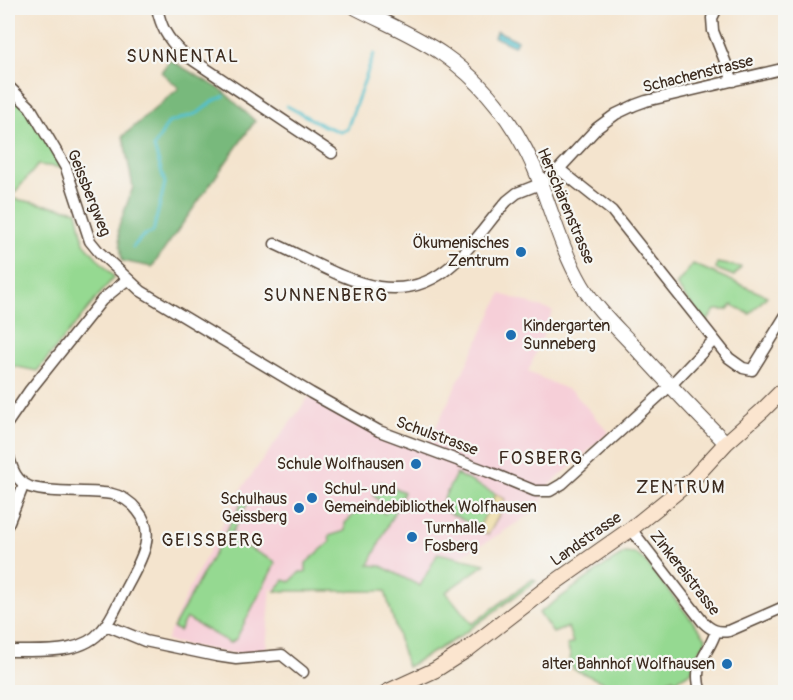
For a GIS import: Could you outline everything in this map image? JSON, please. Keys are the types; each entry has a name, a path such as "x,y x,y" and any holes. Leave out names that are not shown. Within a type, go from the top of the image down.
{"main road":[{"name":"Landstrasse","path":"394,691 435,670 468,649 547,588 631,529 693,479 726,443 784,390"}],"street":[{"path":"157,8 160,26 168,40 182,52 332,153"},
{"name":"Herschärenstrasse","path":"356,8 434,49 465,71 494,100 516,133 540,184 565,251 583,287 605,315 726,443"},
{"path":"717,8 712,18 713,31 733,81"},
{"name":"Schachenstrasse","path":"275,244 366,286 388,289 414,286 428,281 452,265 507,201 517,193 540,184 559,169 597,128 616,114 646,101 786,68"},
{"name":"Geissbergweg","path":"8,86 30,107 66,168 90,241 128,279"},
{"path":"559,169 612,211 714,340 729,358 742,368 752,370 786,315"},
{"path":"8,422 30,390 102,300 128,279"},
{"name":"Schulstrasse","path":"128,279 165,307 360,421 541,493 562,484 671,386 714,340"},
{"path":"8,454 14,472 24,484 40,489 112,494 127,500 143,517 147,532 146,546 106,625 96,637 79,646 8,651"},
{"path":"8,524 24,484"},
{"name":"Zinkereistrasse","path":"631,529 703,622 716,631 725,632 737,628 786,606"},
{"path":"106,625 137,639 216,656 236,658 282,655 303,672"},
{"path":"701,693 697,678 698,666 716,631"}],"shaded area":[{"name":"Schule Wolfhausen","path":"501,294 553,311 528,372 573,392 609,432 550,485 537,510 490,540 456,558 438,553 421,586 381,566 300,572 290,582 275,591 271,588 266,651 246,654 223,652 166,641 188,591 242,488 309,397 425,449"}],"green space":[{"path":"170,60 222,90 255,121 152,267 122,261 118,229 133,187 123,136 179,88 161,72"},
{"path":"8,86 15,92 66,168 38,165 10,198 77,211 84,243 114,277 37,371 8,365"},
{"path":"717,263 741,267 734,276 716,269"},
{"path":"693,264 767,296 750,314 732,305 727,310 715,310 706,323 676,285"},
{"path":"456,474 496,494 479,528 439,508"},
{"path":"380,482 404,492 369,565 381,566 420,586 438,553 485,564 446,592 472,624 533,579 536,581 459,637 407,667 385,591 275,591 284,580 290,582 300,572 306,572 306,563 330,542 329,536 345,531 345,523 361,508 377,508 385,514 388,509 373,495"},
{"path":"244,499 249,501 229,538 274,561 275,564 236,639 230,643 186,618 179,631 173,628"},
{"path":"625,553 636,554 645,561 706,638 691,672 675,681 673,678 656,686 656,689 646,692 634,683 618,689 573,669 567,645 573,643 568,627 553,633 539,613"}],"sand":[{"path":"496,494 505,499 501,507 503,508 488,535 478,530"}],"water":[{"path":"497,31 517,40 514,46 494,37"}],"waterway":[{"path":"287,106 322,125 341,132 347,129 374,54"},
{"path":"133,247 143,236 153,232 165,183 154,147 168,123 198,113 224,96"}],"place":[{"name":"Ökumenisches Zentrum","path":"521,252"},
{"name":"Kindergarten Sunneberg","path":"511,335"},
{"name":"Schule Wolfhausen","path":"416,464"},
{"name":"Schul- und Gemeindebibliothek Wolfhausen","path":"312,498"},
{"name":"Schulhaus Geissberg","path":"299,508"},
{"name":"Turnhalle Fosberg","path":"412,537"},
{"name":"alter Bahnhof Wolfhausen","path":"727,664"}],"district":[{"name":"SUNNENTAL","path":"183,56"},
{"name":"SUNNENBERG","path":"326,295"},
{"name":"FOSBERG","path":"541,458"},
{"name":"ZENTRUM","path":"681,487"},
{"name":"GEISSBERG","path":"213,540"}]}
